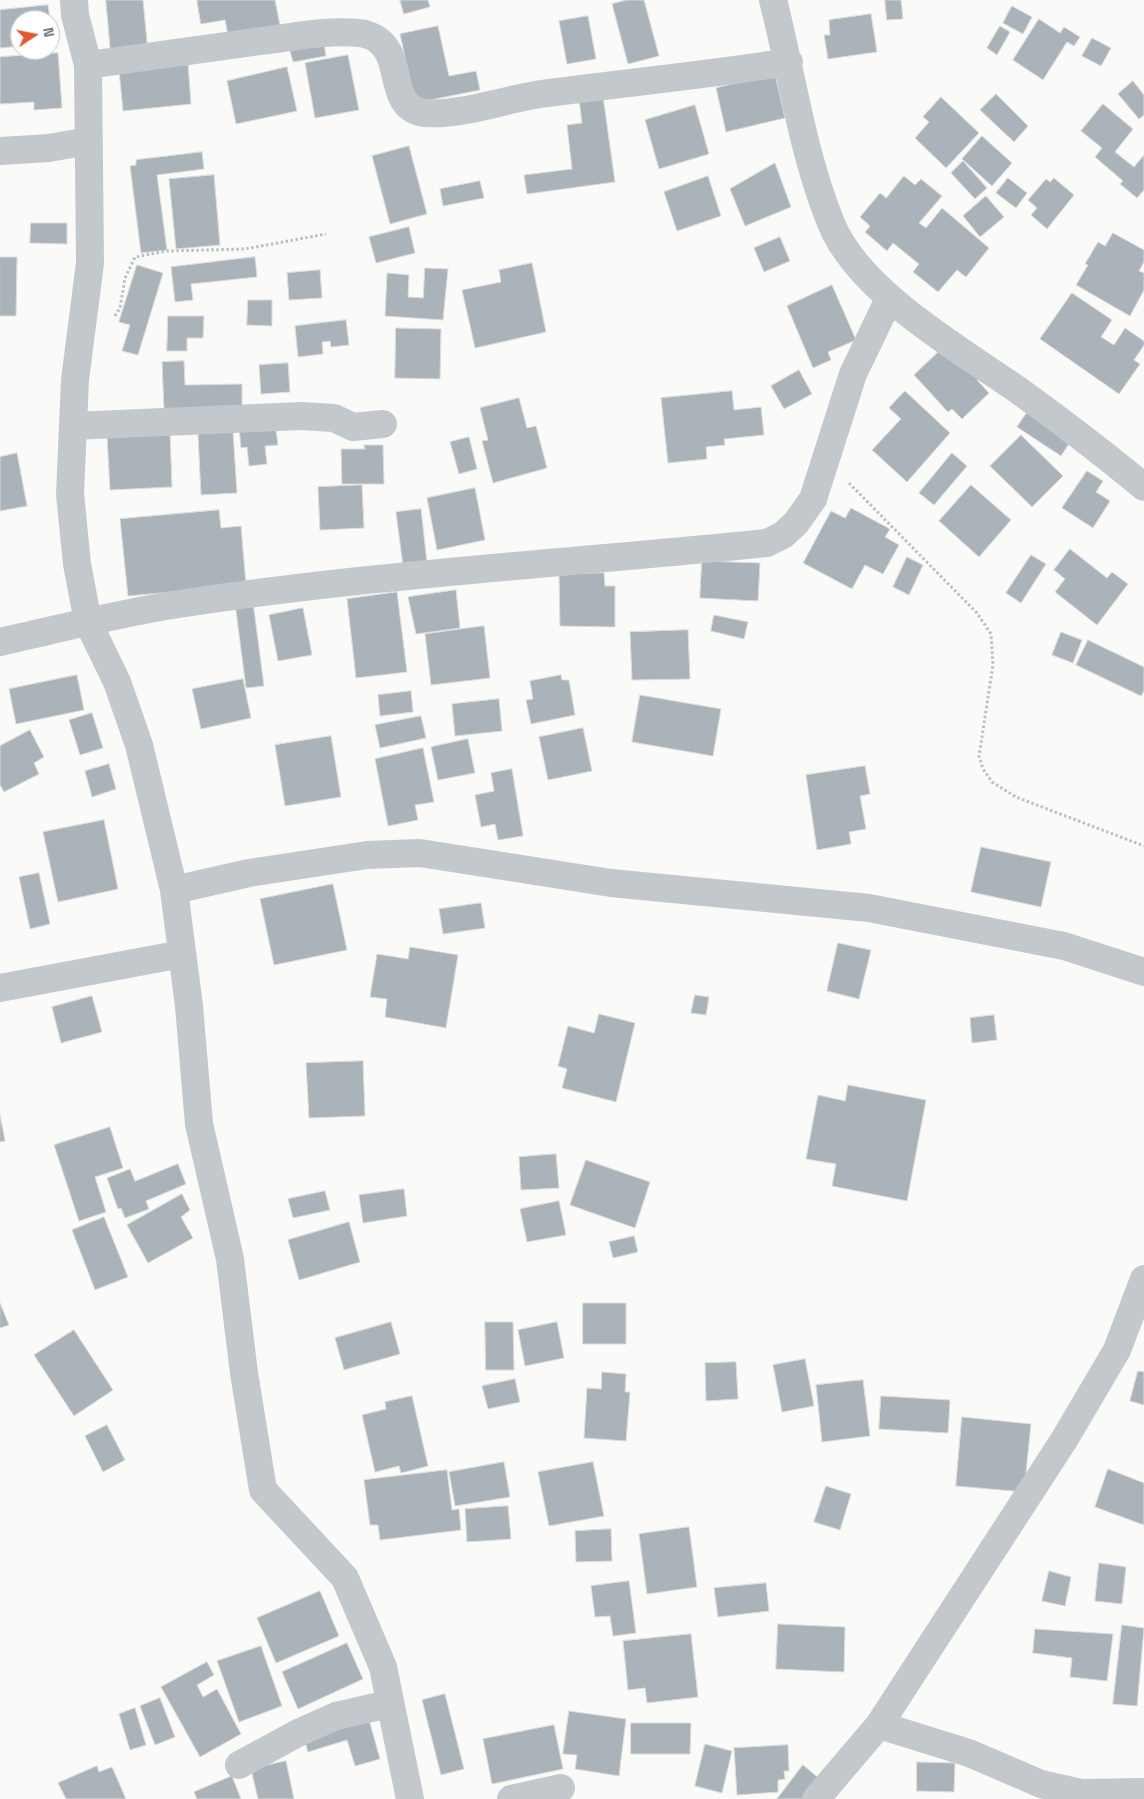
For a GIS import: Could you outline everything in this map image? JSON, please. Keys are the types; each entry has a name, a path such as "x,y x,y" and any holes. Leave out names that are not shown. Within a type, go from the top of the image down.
{"street":[{"path":"74,0 88,65 90,263 75,380 72,426 70,494 77,564 88,622 116,682 139,745 174,890 199,1124 230,1259 244,1374 263,1490 345,1578 383,1667 389,1704 410,1799"},
{"path":"773,0 789,62 801,130 831,225 860,268 889,299 1037,404 1144,488"},
{"path":"88,65 316,34 361,33 380,41 390,56 400,95 410,108 424,113 445,112 539,94 789,62"},
{"path":"0,151 49,148 88,141"},
{"path":"0,642 177,604 364,580 767,543 783,535 796,523 813,499 853,374 889,299"},
{"path":"72,426 301,416 334,418 353,427 384,424"},
{"path":"174,890 249,873 366,854 420,853 611,884 869,908 1064,946 1144,972"},
{"path":"0,988 182,954"},
{"path":"816,1799 879,1725 1064,1440 1117,1350 1137,1310 1144,1279"},
{"path":"239,1764 298,1733 336,1716 389,1704"},
{"path":"879,1725 969,1752 1042,1784 1080,1793 1144,1792"},
{"path":"511,1799 561,1788"}],"path":[{"path":"81,334 109,326 120,308 125,278 135,257 167,251 245,249 326,234"},
{"path":"825,461 977,613 990,634 993,665 979,756 983,769 992,782 1016,798 1144,846"}],"building":[{"path":"106,0 143,0 148,52 111,55"},
{"path":"197,0 275,0 280,25 228,35 225,20 201,24"},
{"path":"400,0 428,0 430,7 404,14"},
{"path":"627,0 644,0 659,56 628,64 612,4"},
{"path":"885,0 901,0 903,19 887,20"},
{"path":"48,5 49,10 10,10 10,47 0,48 0,10"},
{"path":"1012,6 1032,17 1023,34 1003,23"},
{"path":"871,14 877,52 828,59 824,35 830,35 829,20"},
{"path":"588,16 596,59 567,64 559,21"},
{"path":"1039,19 1060,33 1064,27 1080,37 1074,46 1067,42 1043,80 1013,60"},
{"path":"438,26 449,76 476,71 480,90 415,103 400,34"},
{"path":"1000,26 1010,32 997,55 987,48"},
{"path":"1092,38 1111,48 1101,66 1082,56"},
{"path":"324,44 326,56 293,62 290,51"},
{"path":"348,55 359,110 315,118 305,63"},
{"path":"10,56 10,60 59,60 62,108 34,110 34,102 0,104 0,57"},
{"path":"188,63 191,104 123,111 119,70"},
{"path":"287,67 297,111 236,124 227,81"},
{"path":"775,74 785,118 726,132 716,88"},
{"path":"1133,81 1144,95 1144,115 1139,119 1118,94"},
{"path":"996,94 1028,126 1014,142 980,110"},
{"path":"603,96 615,182 527,194 524,175 572,169 567,125 582,123 579,99"},
{"path":"941,97 979,133 946,168 915,138 929,122 923,117"},
{"path":"1103,104 1133,129 1115,152 1134,167 1144,155 1144,190 1137,198 1120,184 1123,181 1095,157 1102,148 1081,131"},
{"path":"695,105 709,154 659,169 645,120"},
{"path":"982,136 1012,163 992,186 962,159"},
{"path":"409,146 427,214 390,224 372,156"},
{"path":"202,152 204,169 157,175 167,250 141,253 130,166 136,165 136,160"},
{"path":"963,161 987,188 975,199 951,173"},
{"path":"775,163 791,207 745,226 730,189"},
{"path":"214,175 220,245 176,249 169,179"},
{"path":"708,176 721,216 677,231 664,192"},
{"path":"904,176 915,185 921,179 942,196 919,223 926,228 942,208 989,248 966,277 957,270 938,292 913,272 919,264 893,243 887,251 865,232 870,226 860,217 880,193 886,198"},
{"path":"1008,178 1027,193 1016,208 996,193"},
{"path":"1054,178 1074,195 1047,229 1031,215 1037,208 1028,200 1046,179 1050,182"},
{"path":"480,181 484,198 443,206 440,189"},
{"path":"986,196 1004,217 980,237 963,216"},
{"path":"31,223 67,223 67,244 30,243"},
{"path":"409,227 415,253 376,263 369,237"},
{"path":"1113,233 1144,250 1144,262 1139,271 1144,273 1144,290 1130,316 1076,285 1088,265 1085,264 1098,242 1105,246"},
{"path":"780,237 790,261 764,272 754,248"},
{"path":"0,257 17,257 16,316 0,316"},
{"path":"255,257 257,277 191,284 193,300 175,302 171,267"},
{"path":"532,263 546,332 475,348 462,290 501,282 499,270"},
{"path":"137,265 163,273 138,355 122,351 130,325 119,322"},
{"path":"425,268 448,269 443,320 385,316 387,273 409,275 408,297 423,298"},
{"path":"320,270 322,298 289,300 287,273"},
{"path":"832,285 856,340 828,352 831,360 813,368 787,306"},
{"path":"1072,293 1112,320 1101,337 1114,345 1125,328 1144,341 1144,345 1134,360 1140,364 1119,394 1040,339"},
{"path":"248,300 272,300 272,326 247,325"},
{"path":"168,316 204,316 203,338 187,338 187,351 167,351"},
{"path":"346,320 349,345 331,347 330,341 322,342 323,354 298,357 295,326"},
{"path":"396,328 441,329 440,379 395,378"},
{"path":"948,343 980,377 977,380 989,393 962,419 952,409 948,412 914,375"},
{"path":"184,361 185,385 242,384 242,407 164,409 162,362"},
{"path":"288,363 290,392 261,394 259,365"},
{"path":"799,370 812,394 784,409 771,386"},
{"path":"732,391 734,410 761,407 764,435 724,439 725,445 706,447 707,459 668,463 661,398"},
{"path":"905,391 950,433 907,482 872,450 901,419 889,408"},
{"path":"519,398 527,428 536,426 547,468 493,483 482,441 488,440 480,408"},
{"path":"1030,408 1074,436 1061,456 1017,427"},
{"path":"275,423 278,445 265,446 267,464 249,466 247,447 241,448 239,427"},
{"path":"233,432 237,493 201,495 198,434"},
{"path":"170,433 172,487 110,490 107,435"},
{"path":"1021,435 1063,476 1032,507 990,466"},
{"path":"469,437 477,469 459,474 450,442"},
{"path":"364,445 383,445 384,484 342,484 341,449 365,449"},
{"path":"17,453 27,506 0,511 0,457"},
{"path":"952,453 967,466 934,505 919,493"},
{"path":"1087,471 1103,481 1096,492 1110,501 1093,528 1062,508"},
{"path":"362,485 364,528 320,530 318,487"},
{"path":"971,485 1011,520 979,557 939,521"},
{"path":"475,488 485,540 437,550 427,498"},
{"path":"851,508 890,529 885,537 899,545 883,574 865,565 852,589 803,563 831,511 845,518"},
{"path":"421,509 427,563 403,566 396,512"},
{"path":"219,510 221,528 241,526 246,585 128,596 120,519"},
{"path":"1070,549 1107,578 1112,572 1128,584 1097,625 1055,592 1065,579 1054,570"},
{"path":"1031,555 1046,564 1021,603 1006,593"},
{"path":"907,557 923,565 909,595 893,587"},
{"path":"702,561 760,563 758,601 700,598"},
{"path":"604,573 605,586 615,586 615,627 560,626 559,574"},
{"path":"456,590 460,628 416,634 408,597"},
{"path":"397,592 407,672 356,678 347,599"},
{"path":"253,602 264,686 246,688 235,603"},
{"path":"303,608 312,655 278,661 269,615"},
{"path":"714,615 748,622 744,639 711,631"},
{"path":"484,626 490,678 431,685 425,634"},
{"path":"688,630 690,679 632,680 630,632"},
{"path":"1061,632 1082,640 1073,663 1052,655"},
{"path":"1088,640 1144,667 1144,691 1141,696 1076,665"},
{"path":"77,675 84,710 16,724 9,689"},
{"path":"561,675 562,680 569,680 575,715 531,724 526,700 533,699 530,681"},
{"path":"243,679 251,718 201,729 192,689"},
{"path":"411,691 413,712 380,716 378,695"},
{"path":"640,695 721,709 713,756 632,742"},
{"path":"499,699 502,731 455,736 452,704"},
{"path":"92,713 103,748 80,755 69,720"},
{"path":"421,716 426,738 380,748 375,725"},
{"path":"583,728 592,771 548,780 539,737"},
{"path":"30,730 44,757 34,763 39,774 4,792 0,785 0,746"},
{"path":"331,736 341,797 285,806 275,745"},
{"path":"468,739 475,773 438,780 431,747"},
{"path":"423,748 434,802 415,805 418,820 388,826 375,759"},
{"path":"109,764 116,789 92,797 85,771"},
{"path":"865,766 870,794 860,796 866,829 849,832 851,844 817,850 806,775"},
{"path":"512,769 523,836 498,840 495,824 481,827 475,795 494,791 491,773"},
{"path":"104,820 118,889 58,902 43,832"},
{"path":"981,847 1051,862 1041,907 971,892"},
{"path":"39,873 50,924 30,929 19,877"},
{"path":"333,884 347,950 274,965 260,899"},
{"path":"481,903 485,928 443,934 439,909"},
{"path":"838,943 871,950 859,999 827,991"},
{"path":"410,947 458,955 446,1028 385,1017 387,999 370,997 377,954 408,959"},
{"path":"695,995 709,997 706,1015 691,1013"},
{"path":"92,996 102,1032 61,1043 52,1007"},
{"path":"599,1014 635,1023 616,1102 562,1088 567,1069 558,1066 568,1026 594,1033"},
{"path":"994,1015 997,1040 972,1043 970,1018"},
{"path":"363,1061 365,1116 309,1118 306,1063"},
{"path":"848,1085 926,1100 907,1201 832,1186 836,1164 806,1159 818,1095 845,1101"},
{"path":"0,1115 5,1141 0,1142"},
{"path":"110,1127 123,1168 95,1177 106,1212 79,1221 54,1145"},
{"path":"556,1154 559,1188 521,1190 519,1157"},
{"path":"586,1160 650,1182 635,1228 570,1205"},
{"path":"178,1164 186,1184 146,1201 149,1209 125,1218 121,1208 118,1209 107,1178 130,1169 135,1181"},
{"path":"404,1189 407,1216 363,1223 359,1195"},
{"path":"325,1191 330,1210 293,1218 288,1199"},
{"path":"182,1194 190,1210 181,1217 193,1238 148,1263 127,1225"},
{"path":"559,1201 566,1235 527,1242 520,1209"},
{"path":"104,1217 128,1277 95,1290 72,1230"},
{"path":"349,1222 360,1262 299,1280 288,1240"},
{"path":"634,1236 638,1252 613,1258 609,1242"},
{"path":"0,1303 9,1325 0,1328"},
{"path":"583,1303 626,1303 626,1344 583,1344"},
{"path":"391,1322 400,1354 344,1370 335,1338"},
{"path":"485,1322 513,1322 514,1370 486,1370"},
{"path":"557,1322 564,1358 525,1366 518,1330"},
{"path":"74,1330 113,1390 74,1416 34,1355"},
{"path":"805,1359 814,1406 782,1412 773,1365"},
{"path":"736,1362 738,1399 706,1401 705,1363"},
{"path":"1138,1371 1144,1372 1144,1405 1130,1401"},
{"path":"602,1372 626,1374 625,1392 630,1392 626,1441 584,1438 587,1388 601,1389"},
{"path":"515,1379 520,1402 488,1409 482,1386"},
{"path":"863,1380 870,1436 822,1442 816,1385"},
{"path":"412,1396 428,1466 401,1473 399,1466 375,1472 362,1415 386,1409 385,1402"},
{"path":"881,1396 950,1400 948,1433 879,1429"},
{"path":"962,1417 1031,1424 1024,1492 956,1486"},
{"path":"107,1425 125,1460 103,1472 85,1436"},
{"path":"504,1462 510,1497 455,1506 449,1472"},
{"path":"593,1462 604,1516 549,1526 538,1472"},
{"path":"1108,1469 1144,1483 1144,1525 1095,1507"},
{"path":"447,1470 452,1510 459,1509 461,1530 380,1540 378,1525 370,1525 364,1480"},
{"path":"826,1486 851,1494 840,1530 814,1522"},
{"path":"508,1506 511,1539 467,1542 465,1509"},
{"path":"689,1527 697,1587 647,1594 639,1534"},
{"path":"611,1529 612,1561 576,1562 575,1531"},
{"path":"1099,1563 1126,1567 1122,1604 1095,1601"},
{"path":"1049,1571 1071,1577 1065,1606 1042,1601"},
{"path":"629,1581 636,1633 613,1636 610,1616 595,1617 591,1586"},
{"path":"766,1583 769,1611 718,1617 714,1588"},
{"path":"320,1591 339,1636 276,1663 257,1618"},
{"path":"778,1624 845,1627 844,1672 776,1669"},
{"path":"1122,1625 1144,1628 1137,1706 1113,1704"},
{"path":"1035,1629 1113,1634 1107,1681 1070,1677 1072,1658 1033,1653"},
{"path":"691,1634 698,1697 647,1703 645,1688 628,1690 623,1641"},
{"path":"347,1643 363,1679 298,1709 282,1672"},
{"path":"261,1646 282,1706 239,1722 217,1661"},
{"path":"207,1662 214,1675 197,1685 203,1697 217,1689 241,1734 200,1757 161,1687"},
{"path":"445,1694 464,1769 441,1775 422,1700"},
{"path":"160,1698 175,1737 155,1745 140,1706"},
{"path":"135,1708 146,1745 130,1750 119,1714"},
{"path":"569,1711 626,1719 619,1776 575,1769 577,1755 563,1754"},
{"path":"368,1716 380,1759 355,1766 347,1740 308,1752 303,1735"},
{"path":"631,1723 691,1723 690,1754 631,1754"},
{"path":"554,1725 563,1769 492,1784 483,1739"},
{"path":"705,1744 732,1751 722,1793 695,1786"},
{"path":"788,1745 789,1771 784,1771 785,1779 778,1780 778,1792 737,1795 734,1748"},
{"path":"286,1761 294,1799 258,1799 251,1769"},
{"path":"917,1762 955,1763 954,1792 917,1791"},
{"path":"803,1765 821,1780 806,1799 777,1799"},
{"path":"97,1766 99,1772 112,1767 126,1799 66,1799 58,1783"},
{"path":"232,1776 241,1799 197,1799 194,1792"}]}
